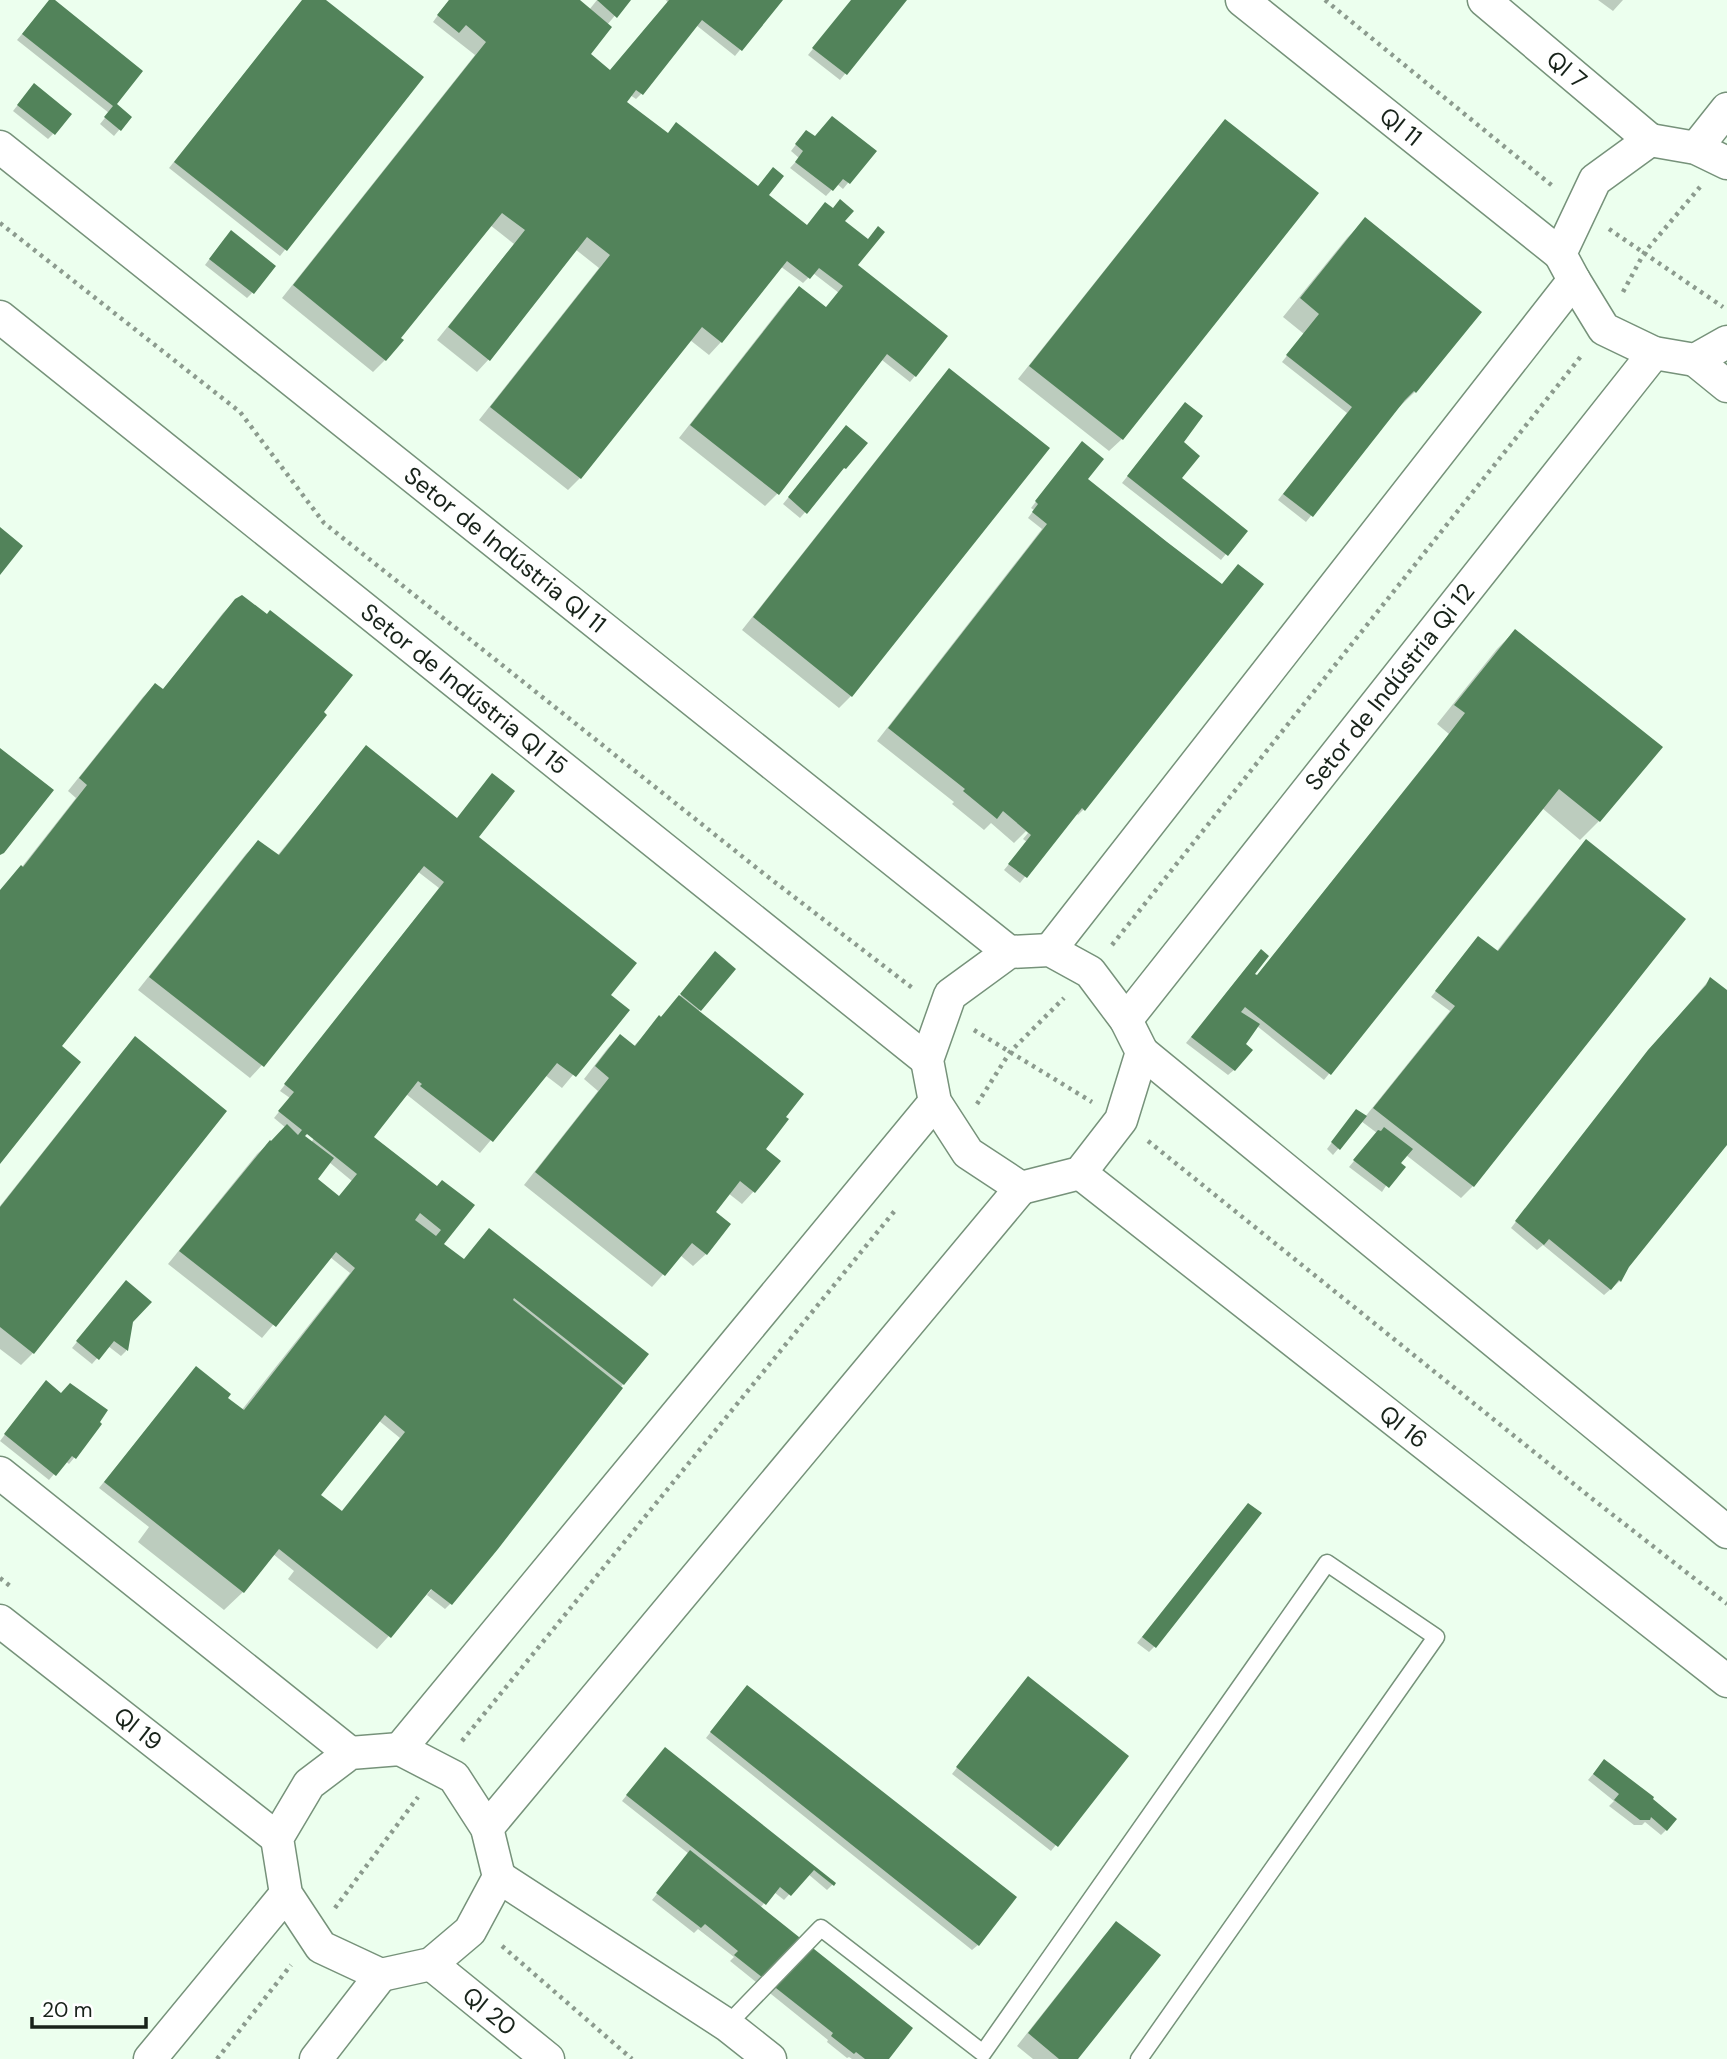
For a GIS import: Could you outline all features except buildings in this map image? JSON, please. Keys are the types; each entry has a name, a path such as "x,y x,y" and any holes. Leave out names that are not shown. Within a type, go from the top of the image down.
{"street":[{"name":"QI 11","path":"1242,0 1567,267 1604,328 1654,354 1695,360"},
{"name":"QI 7","path":"1484,0 1650,140"},
{"path":"1696,148 1727,108"},
{"path":"1050,950 1567,267 1581,210 1595,180 1650,140 1696,148 1727,163"},
{"name":"Setor de Indústria QI 11","path":"0,147 1009,952"},
{"name":"Setor de Indústria QI 15","path":"0,317 927,1060"},
{"path":"1727,342 1695,360 1727,386"},
{"name":"Setor de Indústria Qi 12","path":"1126,1020 1654,354"},
{"path":"1021,1188 968,1153 935,1102 927,1060 950,995 1009,952 1050,950 1090,972 1126,1020 1142,1052 1727,1532"},
{"path":"487,1828 1021,1188 1080,1172 1121,1120 1142,1052"},
{"path":"400,1749 935,1102"},
{"name":"QI 16","path":"1080,1172 1727,1681"},
{"path":"0,1473 350,1753"},
{"name":"QI 19","path":"0,1621 276,1838"},
{"path":"400,1749 454,1777 487,1828 499,1877 470,1931 431,1964 381,1975 321,1947 286,1894 276,1838 309,1784 350,1753 400,1749"},
{"path":"499,1877 727,2025 770,2059"},
{"path":"150,2059 286,1894"},
{"name":"QI 20","path":"431,1964 548,2059"},
{"path":"316,2059 381,1975"}],"lane":[{"path":"727,2025 821,1928 981,2056 1327,1563 1436,1637 1139,2059"}],"path":[{"path":"1325,0 1581,210 1727,310"},
{"path":"0,223 240,412 324,523 763,873 944,1012 1121,1120 1727,1604"},
{"path":"475,1922 632,2059"}]}
